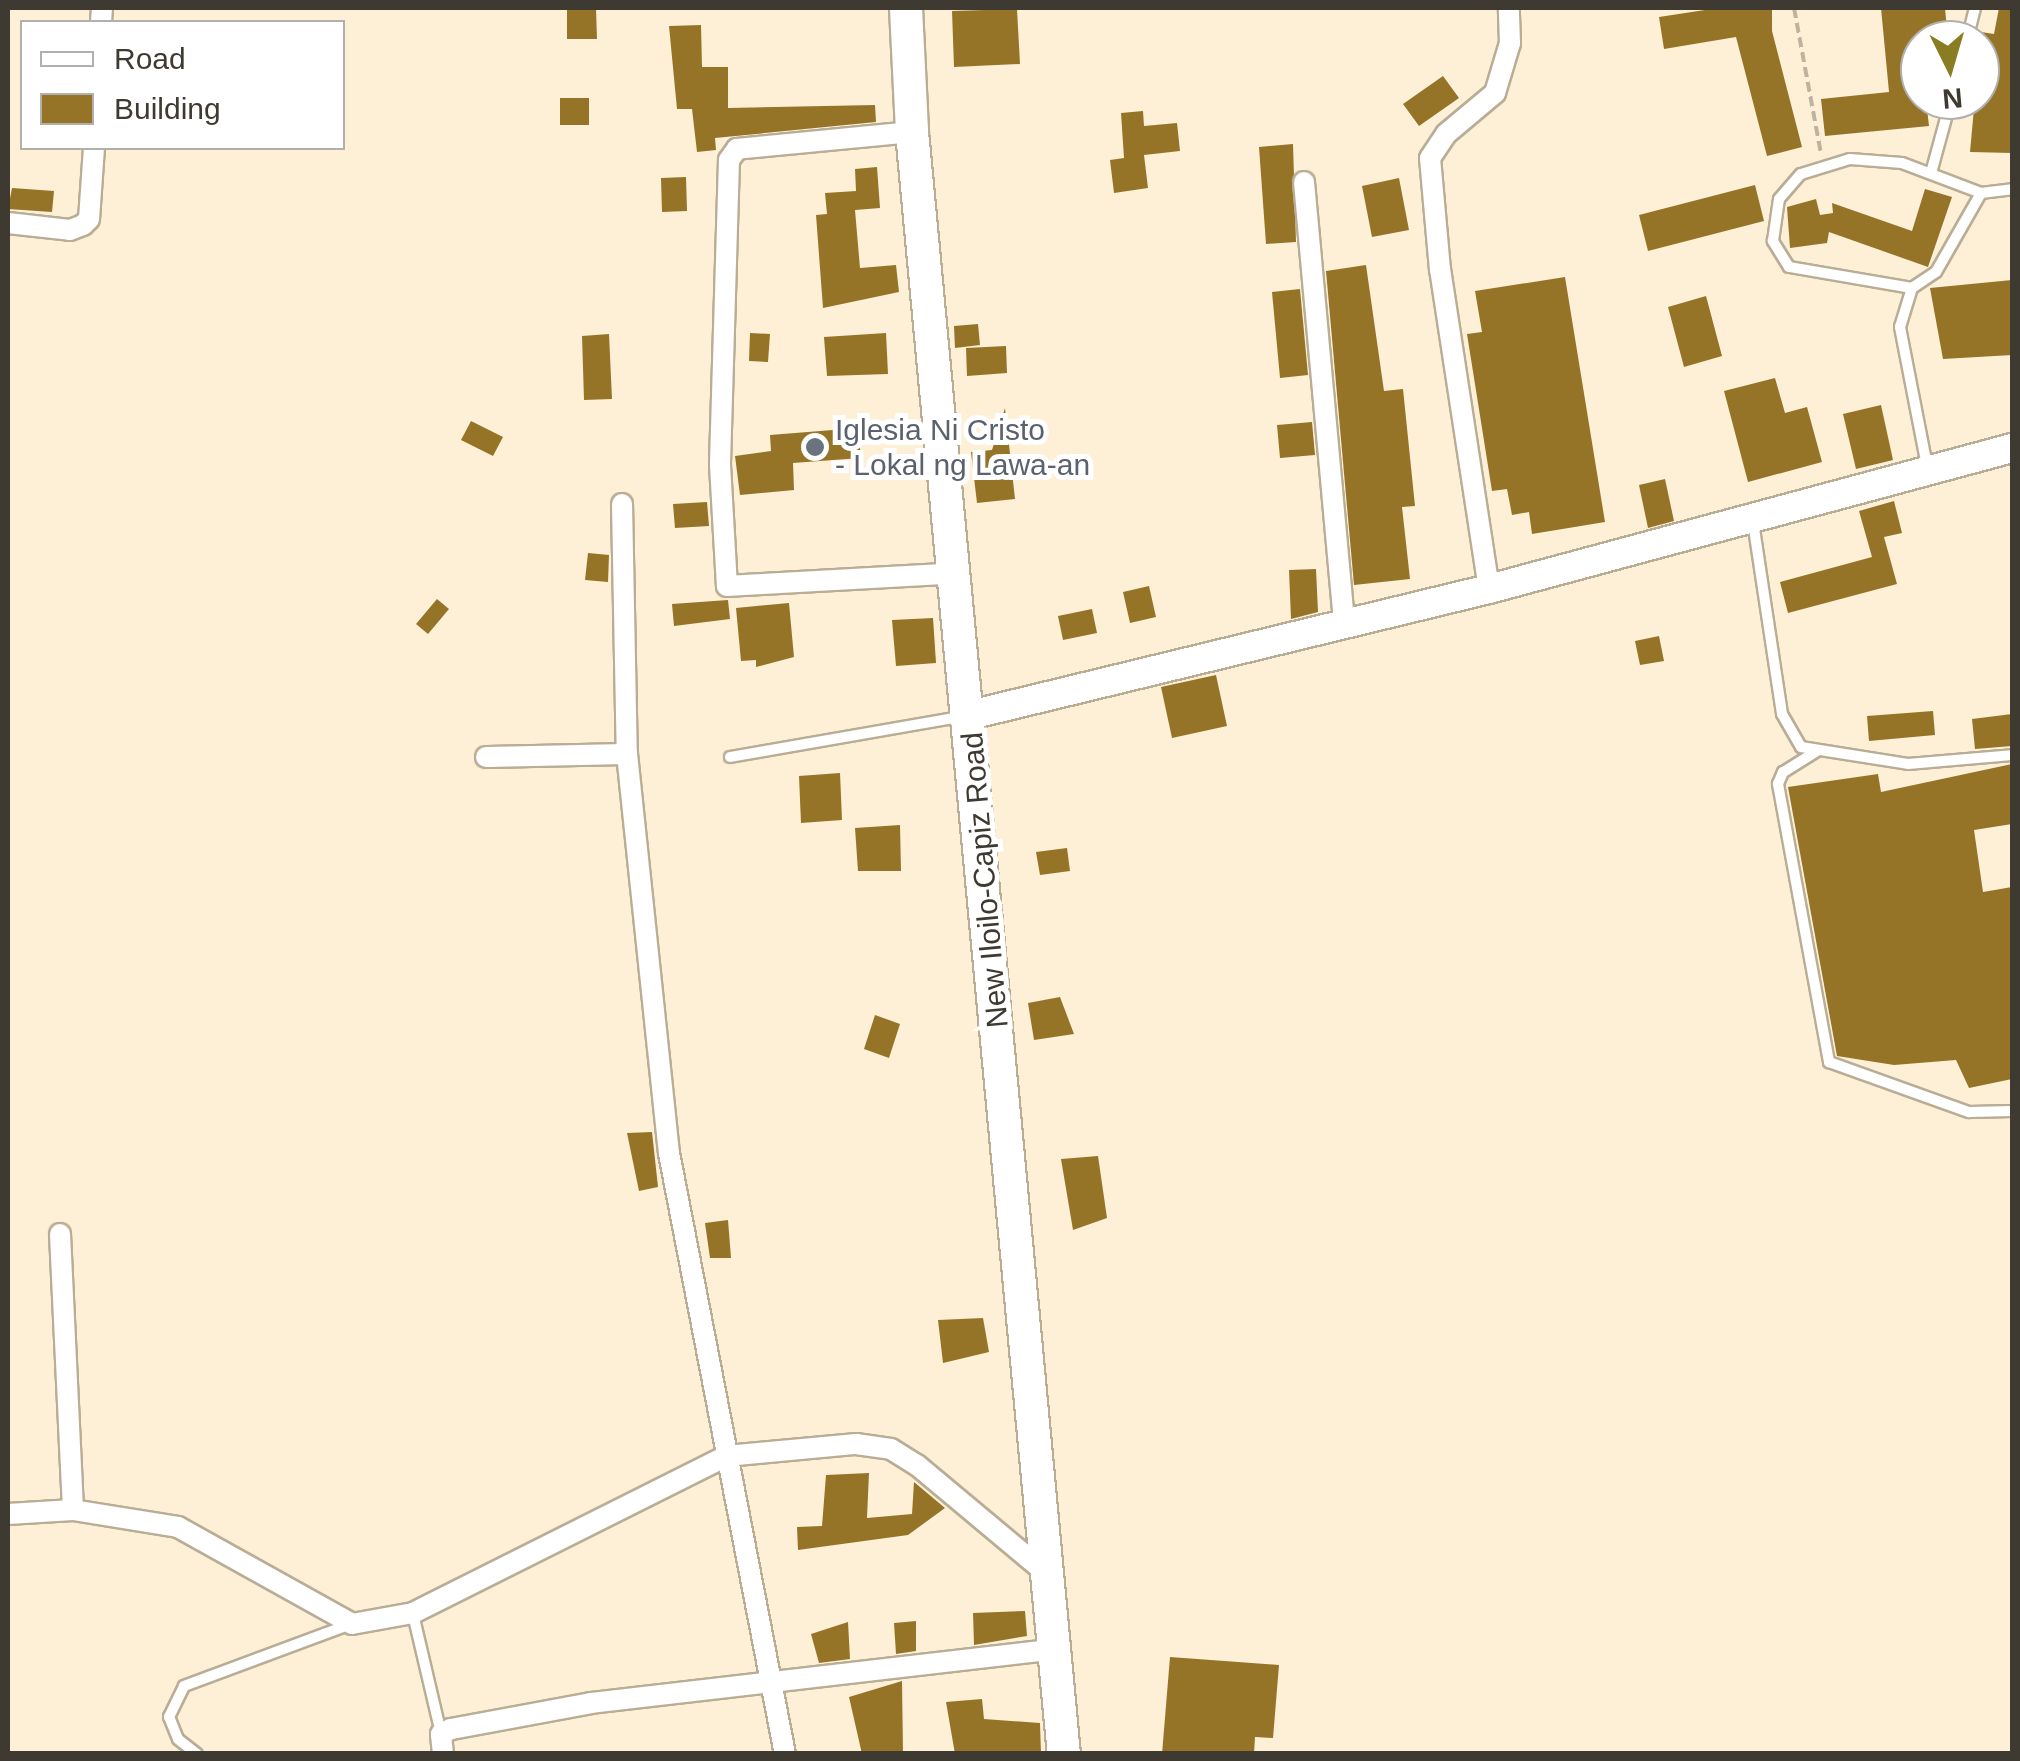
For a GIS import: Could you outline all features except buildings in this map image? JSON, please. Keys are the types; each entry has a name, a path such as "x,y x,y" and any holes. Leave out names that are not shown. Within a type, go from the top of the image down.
{"highway":[{"name":"New Iloilo-Capiz Road","path":"906,8 912,132 970,716 1064,1754"}],"main road":[{"path":"970,716 1488,589 2012,448"}],"street":[{"path":"1488,589 1440,270 1430,158 1446,134 1495,93 1510,43 1509,8"},
{"path":"912,132 737,149 729,160 720,465 727,586 956,573"},
{"path":"8,223 70,230 84,225 90,219 94,150"},
{"path":"1304,182 1344,624"},
{"path":"622,504 627,754 669,1153 785,1754"},
{"path":"486,758 627,754"},
{"path":"60,1234 73,1510"},
{"path":"8,1514 73,1510 178,1527 352,1624 412,1613 726,1456 856,1444 891,1450 986,1516 1046,1572"},
{"path":"442,1744 591,1702 773,1686 1055,1649"}],"lane":[{"path":"1931,173 1946,120"},
{"path":"1912,288 1789,267 1773,240 1779,199 1801,174 1850,159 1931,173 1981,194 2012,189"},
{"path":"1928,470 1900,327 1912,288 1936,272 1981,194"},
{"path":"1752,516 1782,714 1802,746 1908,764 2012,756"},
{"path":"730,757 970,716"},
{"path":"1817,751 1783,772 1778,784 1830,1062 1968,1112 2012,1110"},
{"path":"412,1613 442,1744"},
{"path":"197,1754 178,1739 169,1717 184,1686 352,1624"}],"path":[{"path":"1794,8 1824,167"}],"place":[{"name":"Iglesia Ni Cristo - Lokal ng Lawa-an","path":"815,447"}]}
